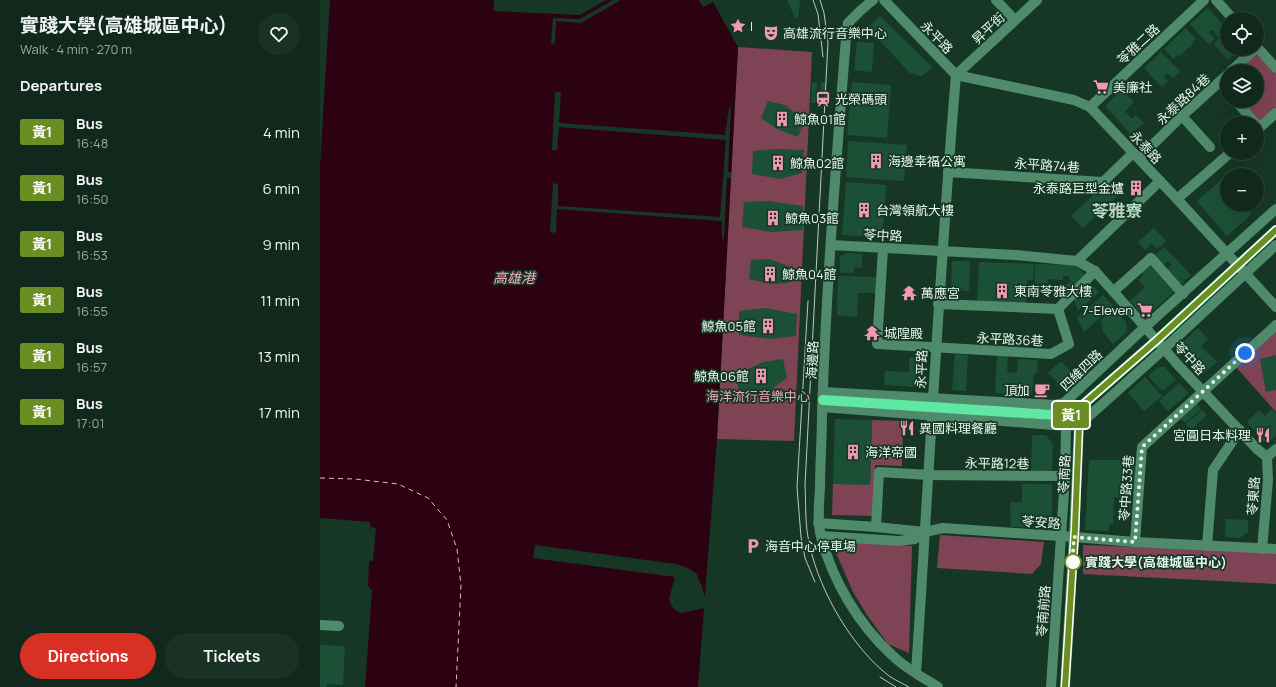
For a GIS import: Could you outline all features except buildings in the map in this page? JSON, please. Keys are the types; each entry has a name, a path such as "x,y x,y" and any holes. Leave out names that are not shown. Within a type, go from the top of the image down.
{"main road":[{"name":"四維四路","path":"823,400 1070,416 1157,340 1276,230"}],"street":[{"name":"海邊路","path":"873,0 848,23 847,31 831,245 818,523 833,570 858,617 892,656 938,687"},
{"name":"永平路","path":"884,0 956,75 935,348 929,475 916,673"},
{"path":"996,0 1015,20"},
{"name":"昇平街","path":"956,75 1037,0"},
{"name":"苓雅二路","path":"1090,107 1204,0"},
{"path":"1216,0 1227,12"},
{"path":"1264,55 1276,68"},
{"path":"1240,64 1248,56"},
{"name":"永泰路","path":"956,75 1074,100 1090,107 1276,307"},
{"name":"永泰路84巷","path":"1136,156 1219,82"},
{"path":"1242,108 1249,116"},
{"path":"1264,121 1276,113"},
{"path":"1182,116 1210,147"},
{"name":"永平路74巷","path":"948,172 1103,182 1136,156"},
{"path":"1177,199 1222,160"},
{"path":"1077,261 1160,181"},
{"name":"四維四路","path":"932,407 1055,405 1064,403 1145,326 1183,294 1276,209"},
{"name":"苓中路","path":"831,245 1015,255 1077,261 1095,271 1256,449 1267,457"},
{"path":"1064,403 1070,416 1079,426 1276,245"},
{"path":"883,249 877,344 935,348"},
{"path":"1114,291 1150,258 1183,294"},
{"path":"938,304 1058,309 1095,271"},
{"name":"永平路36巷","path":"935,348 1051,354 1068,344 1058,309"},
{"name":"苓中路33巷","path":"1135,542 1142,447 1276,325"},
{"name":"四維四路","path":"932,407 1066,426 1079,426"},
{"name":"苓南路","path":"1061,536 1066,426 1070,416"},
{"name":"苓南路","path":"1074,537 1079,426"},
{"path":"1207,546 1213,470 1240,430"},
{"path":"1267,457 1276,449"},
{"name":"苓東路","path":"1262,549 1268,480 1267,457"},
{"name":"永平路12巷","path":"876,527 879,472 929,475 1064,476"},
{"name":"苓安路","path":"818,523 925,532 943,528 1135,542 1276,549"},
{"name":"苓安路","path":"821,536 899,541 915,539 925,532"},
{"name":"苓南前路","path":"1051,687 1061,536"},
{"name":"苓南前路","path":"1065,687 1074,537"},
{"path":"320,625 339,626"}],"green space":[{"name":"海洋流行音樂中心","path":"738,47 812,52 794,441 717,439"},
{"path":"1253,56 1261,56 1276,73 1276,109 1264,120 1264,116 1253,116 1246,108 1264,108 1264,64 1244,64"},
{"path":"1276,331 1276,412 1236,367"},
{"path":"872,420 903,421 902,466 875,465 874,516 832,515 833,484 870,484"},
{"path":"940,535 1044,542 1041,564 1032,574 937,568"},
{"path":"831,541 912,546 909,653 888,644 867,615 853,592"},
{"path":"1083,545 1276,552 1276,584 1083,574"}],"water":[{"name":"高雄港","path":"330,0 494,0 494,11 580,15 606,0 699,0 703,7 713,2 738,47 717,439 698,687 365,687 372,591 368,586 369,561 373,561 376,528 370,527 370,522 320,518 320,165"}],"pier":[{"path":"613,0 621,0 581,23 556,21 555,44 551,43 553,18 580,19"},
{"path":"555,92 561,92 559,123 725,135 729,108 731,108 728,171 731,173 731,178 727,178 724,239 722,239 722,221 557,209 556,233 550,232 553,183 558,184 558,206 720,217 726,140 559,127 557,150 552,150"},
{"path":"535,545 676,564 686,567 696,573 705,597 705,608 681,613 676,611 671,605 669,599 675,577 533,558"}],"ferry route":[{"path":"320,478 355,479 398,484 428,498 447,520 457,549 461,585 456,687"}],"tram line":[{"path":"813,0 818,14 823,57"},
{"path":"820,0 824,13 828,42 805,485 807,531 812,555 826,592 835,610 857,644 883,671 892,678 909,687"},
{"path":"808,301 797,487 801,537 805,558 815,582"},
{"path":"880,677 896,687"}],"bus line":[{"name":"黃1","path":"1065,687 1075,528 1079,426 1070,416 1176,323 1276,230"}],"place":[{"name":"I","path":"738,26"},
{"name":"高雄流行音樂中心","path":"771,33"},
{"name":"美廉社","path":"1101,87"},
{"name":"光榮碼頭","path":"823,99"},
{"name":"鯨魚01館","path":"782,119"},
{"name":"海邊幸福公寓","path":"876,161"},
{"name":"鯨魚02館","path":"778,163"},
{"name":"永泰路巨型金爐","path":"1136,188"},
{"name":"台灣領航大樓","path":"864,210"},
{"name":"鯨魚03館","path":"773,218"},
{"name":"鯨魚04館","path":"770,274"},
{"name":"東南苓雅大樓","path":"1002,291"},
{"name":"萬應宮","path":"909,293"},
{"name":"7-Eleven","path":"1145,310"},
{"name":"鯨魚05館","path":"768,326"},
{"name":"城隍殿","path":"872,333"},
{"name":"鯨魚06館","path":"761,376"},
{"name":"頂加","path":"1042,390"},
{"name":"異國料理餐廳","path":"907,428"},
{"name":"宮圓日本料理","path":"1263,435"},
{"name":"海洋帝國","path":"853,452"},
{"name":"海音中心停車場","path":"753,546"},
{"name":"實踐大學(高雄城區中心)","path":"1073,562"}],"district":[{"name":"苓雅寮","path":"1117,211"}],"route":[{"path":"1073,562 1072,567 1074,537 1135,542 1142,447 1245,353"}]}
